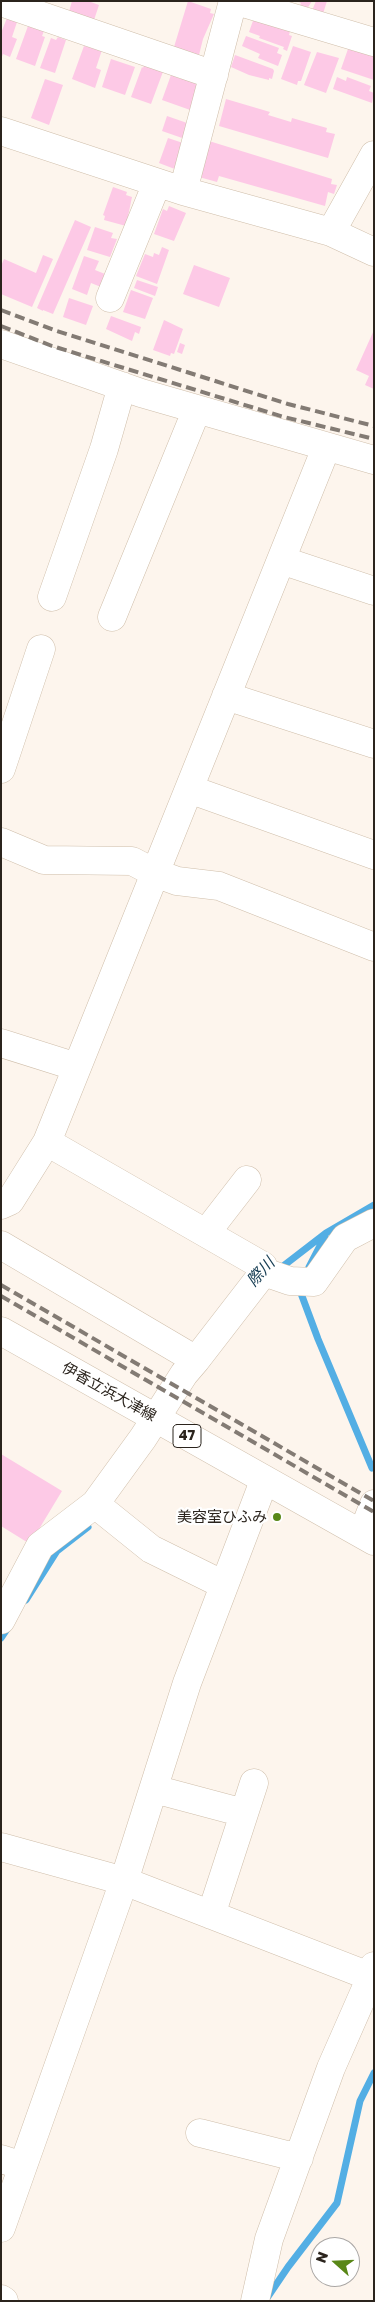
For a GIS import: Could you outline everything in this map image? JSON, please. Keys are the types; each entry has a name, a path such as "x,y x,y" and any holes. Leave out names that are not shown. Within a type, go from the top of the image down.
{"street":[{"path":"183,192 235,1 374,42"},
{"path":"1,2 214,75"},
{"path":"1,131 183,192 332,232 374,252"},
{"path":"332,232 374,155"},
{"path":"110,298 157,183"},
{"path":"1,344 122,386 326,448 374,460"},
{"path":"52,597 104,449 122,386"},
{"path":"112,617 197,409"},
{"path":"1,1205 10,1202 47,1142 326,448"},
{"path":"281,560 374,591"},
{"path":"1,769 41,649"},
{"path":"226,696 374,744"},
{"path":"189,789 374,855"},
{"path":"1,842 44,860 132,861 155,873 177,881 219,886 374,947"},
{"path":"1,1042 77,1066"},
{"path":"47,1142 284,1277"},
{"path":"206,1233 247,1180"},
{"path":"1,1620 40,1546 96,1504 196,1360 284,1277 345,1238 374,1223"},
{"path":"1,1245 196,1360"},
{"name":"伊香立浜大津線","path":"1,1332 155,1417 264,1481 370,1538"},
{"path":"1,2228 12,2162 124,1881 187,1683 264,1481"},
{"path":"96,1504 150,1549 224,1585"},
{"path":"370,1538 367,1522 374,1504"},
{"path":"211,1915 254,1783"},
{"path":"154,1789 244,1812"},
{"path":"1,1847 124,1881 373,1974 332,2068 269,2239 255,2301"},
{"path":"200,2133 299,2158"}],"building":[{"path":"72,1 88,1 99,5 93,23 68,15"},
{"path":"188,1 211,9 210,13 214,14 203,39 199,55 174,47"},
{"path":"297,1 312,1 305,12 298,9 301,3"},
{"path":"316,1 327,1 322,17 311,13"},
{"path":"255,15 291,28 289,35 292,36 287,51 283,49 284,47 259,38 260,36 249,32"},
{"path":"7,18 17,22 12,37 17,39 10,57 3,54 1,59 1,33"},
{"path":"28,26 44,31 42,36 45,37 35,66 16,59"},
{"path":"246,36 279,48 277,53 282,55 278,66 258,58 260,54 242,46"},
{"path":"58,37 66,40 55,73 40,68 51,38 56,40"},
{"path":"84,46 102,50 96,68 101,70 95,88 72,79"},
{"path":"293,46 311,52 301,81 298,81 297,85 281,79"},
{"path":"348,49 374,56 374,80 341,69"},
{"path":"317,52 339,58 326,93 304,85"},
{"path":"235,55 273,69 272,79 249,75 231,67"},
{"path":"111,59 135,67 125,95 102,87"},
{"path":"145,63 164,69 151,104 131,97"},
{"path":"171,75 181,79 182,76 203,83 193,111 162,100"},
{"path":"337,77 346,81 347,77 371,86 369,91 374,93 372,103 333,89"},
{"path":"45,79 63,85 49,125 31,118"},
{"path":"226,99 270,112 268,115 291,122 292,118 327,128 326,132 335,134 328,158 219,126"},
{"path":"167,116 190,124 185,139 162,131"},
{"path":"168,138 189,145 180,171 159,163"},
{"path":"209,141 332,179 331,184 337,185 334,194 328,192 325,206 219,176 217,182 199,177"},
{"path":"113,187 127,192 126,195 132,197 126,226 104,220 105,216 103,215"},
{"path":"169,206 186,213 174,241 154,234 163,209 167,211"},
{"path":"75,220 91,227 53,314 37,308"},
{"path":"95,227 113,233 111,238 117,239 110,257 87,250"},
{"path":"162,247 169,250 157,284 136,276 145,254 153,257 154,253 159,255"},
{"path":"43,255 53,259 32,307 1,294 1,266 4,259 36,273"},
{"path":"84,256 99,261 95,270 105,274 101,287 91,283 87,295 72,289"},
{"path":"194,265 230,278 219,307 183,294"},
{"path":"137,280 158,287 155,296 134,288"},
{"path":"131,290 153,298 145,319 123,312"},
{"path":"69,298 93,306 86,325 63,317"},
{"path":"111,316 141,327 139,334 135,332 132,341 106,329"},
{"path":"164,320 183,329 174,354 171,353 170,356 153,350"},
{"path":"374,330 374,389 365,385 369,376 356,370"},
{"path":"180,343 185,345 182,354 177,352"},
{"path":"1,1454 62,1491 30,1544 1,1526"}],"waterway":[{"name":"際川","path":"278,1270 326,1233 374,1205"},
{"path":"309,1267 325,1236"},
{"path":"299,1288 318,1339 372,1468"},
{"name":"際川","path":"26,1600 57,1551 88,1527"},
{"name":"際川","path":"1,1638 9,1626"},
{"path":"267,2298 337,2203 360,2101 374,2073"}],"railway":[{"path":"1,310 57,331 288,404 374,426"},
{"path":"1,326 52,346 284,417 374,439"},
{"path":"1,1285 374,1501"},
{"path":"1,1296 374,1512"}],"place":[{"name":"美容室ひふみ","path":"277,1517"}]}
